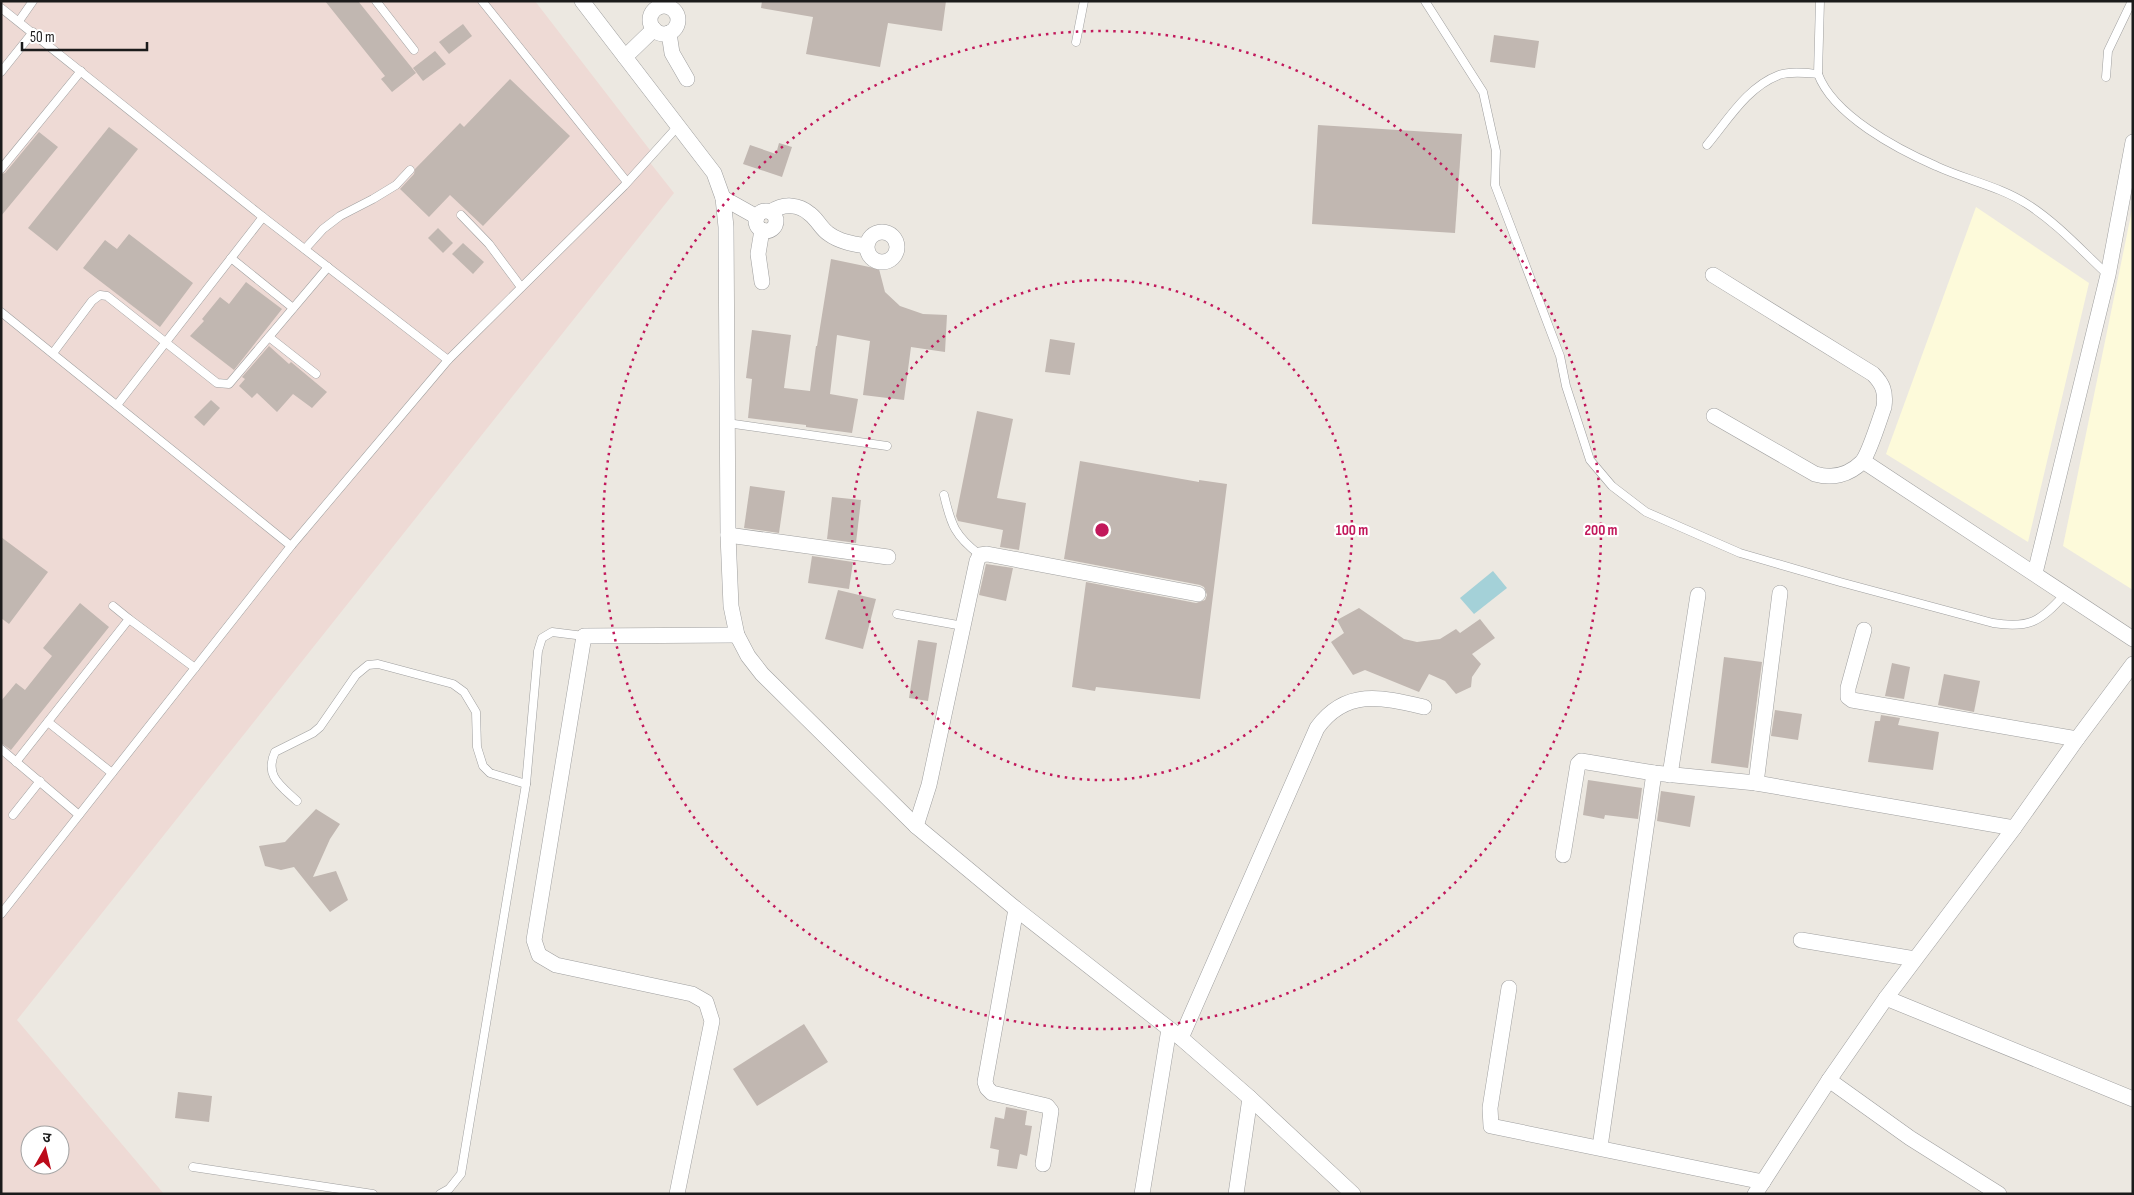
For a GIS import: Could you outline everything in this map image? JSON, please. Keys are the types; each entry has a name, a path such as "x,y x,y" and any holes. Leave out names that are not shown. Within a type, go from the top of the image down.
{"street":[{"path":"582,1 714,173 723,198 726,227 728,535 731,606 737,635 748,656 762,674 916,826 1016,909 1175,1034 1250,1098 1353,1194"},
{"path":"651,6 657,8 666,6 674,10 678,18 678,23 674,30 670,33 660,33 654,29 651,19 651,6"},
{"path":"625,57 654,29"},
{"path":"670,33 672,53 687,79"},
{"path":"2035,573 2108,275 2133,142"},
{"path":"723,198 763,220"},
{"path":"762,282 758,254 763,220 780,207 795,207 811,215 823,230 830,235 866,246"},
{"path":"1713,275 1873,374 1884,388 1884,406 1863,461 1844,474 1824,476 1815,474 1714,416"},
{"path":"1863,461 2133,639"},
{"path":"728,535 888,557"},
{"path":"916,826 929,785 977,561 980,556 986,554 1198,594"},
{"path":"1756,783 1780,593"},
{"path":"1670,775 1698,595"},
{"path":"1864,630 1848,688 1848,697 1852,700 2077,739"},
{"path":"677,1194 712,1021 706,1002 692,994 556,965 539,955 535,948 534,940 584,636 737,635"},
{"path":"1509,988 1490,1108 1489,1120 1491,1126 1600,1147 1759,1188 1886,998 2014,828 2133,664"},
{"path":"1142,1194 1175,1034 1321,722 1341,706 1360,698 1386,698 1424,707"},
{"path":"1563,855 1580,761 1670,775 1756,783 2014,828"},
{"path":"1600,1147 1654,773"},
{"path":"1016,909 985,1082 987,1088 992,1093 1047,1106 1051,1111 1043,1164"},
{"path":"1801,940 1915,959"},
{"path":"1886,998 2133,1099"},
{"path":"1830,1080 1910,1138 1999,1194"},
{"path":"1236,1194 1250,1098"}],"lane":[{"path":"19,21 33,1"},
{"path":"376,1 414,50"},
{"path":"482,1 627,182"},
{"path":"1076,42 1084,1"},
{"path":"1425,1 1483,92 1496,151 1495,184 1560,356 1566,386 1590,460 1612,486 1646,512 1740,553 1849,585 1992,623 2011,626 2031,622 2047,614 2065,594"},
{"path":"1820,1 1818,74 1834,99 1857,122 1921,160 1986,184 2026,204 2046,218 2108,275"},
{"path":"2106,77 2108,51 2132,1"},
{"path":"1,8 263,217 448,360"},
{"path":"1,72 33,32"},
{"path":"1,169 81,71"},
{"path":"1707,145 1750,92 1780,75 1796,73 1818,74"},
{"path":"1,914 291,546 448,360 627,182 679,125"},
{"path":"305,249 323,229 340,216 381,194 396,184 410,170"},
{"path":"461,215 489,244 521,287"},
{"path":"117,405 263,217"},
{"path":"231,258 293,308"},
{"path":"53,353 92,301 100,295 107,296 167,341 217,383 229,384 328,267"},
{"path":"1,312 291,546"},
{"path":"269,337 316,374"},
{"path":"727,423 887,446"},
{"path":"944,495 954,528 963,542 980,556"},
{"path":"113,606 194,668"},
{"path":"897,614 963,626"},
{"path":"16,762 129,619"},
{"path":"440,1194 449,1189 461,1174 526,784 538,651 542,638 552,632 584,636"},
{"path":"297,800 275,780 271,767 275,752 313,734 320,727 356,675 368,665 378,664 452,684 464,692 476,712 477,747 483,766 490,773 526,784"},
{"path":"48,722 112,773"},
{"path":"1,749 79,815"},
{"path":"13,815 40,781"},
{"path":"193,1167 373,1194"}],"shaded area":[{"path":"1,1 535,1 653,154 648,160 674,193 17,1020 164,1194 1,1194"},
{"path":"2133,205 2133,590 2063,546"},
{"path":"1976,207 2089,283 2028,542 1886,454"}],"water":[{"path":"1493,571 1507,588 1474,614 1460,598"}],"building":[{"path":"325,1 358,1 416,73 392,92 381,79 385,76"},
{"path":"762,1 946,1 942,31 888,23 880,67 806,54 813,17 761,8"},
{"path":"463,24 472,36 449,54 439,42"},
{"path":"1494,35 1539,41 1535,68 1490,62"},
{"path":"435,51 446,64 423,81 413,68"},
{"path":"510,79 570,136 483,226 450,195 429,217 400,189 414,174 415,169 460,123 464,127"},
{"path":"1318,125 1462,134 1455,233 1312,224"},
{"path":"109,127 138,149 57,251 28,228"},
{"path":"39,132 58,147 1,216 1,174 5,173"},
{"path":"779,143 792,147 782,177 743,164 750,145 776,154"},
{"path":"438,228 453,243 443,253 428,238"},
{"path":"129,234 193,283 160,327 83,268 105,240 117,249"},
{"path":"463,243 484,262 473,274 452,254"},
{"path":"831,259 879,269 885,292 900,306 923,314 947,315 945,352 911,347 904,400 863,395 870,341 837,335 830,394 858,399 852,433 748,418 752,379 746,378 752,330 791,335 784,388 810,391"},
{"path":"246,282 282,309 234,370 190,336 204,321 202,319 220,297 229,304"},
{"path":"1050,339 1075,343 1070,375 1045,372"},
{"path":"269,346 289,364 291,362 327,392 312,408 293,394 277,412 257,393 252,398 239,386 245,379 242,377"},
{"path":"211,400 220,408 204,426 194,417"},
{"path":"977,411 1013,419 997,498 1026,503 1019,550 1000,547 1003,530 958,521 956,516"},
{"path":"1080,461 1199,482 1199,480 1227,484 1200,699 1096,687 1095,691 1072,687 1086,582 1196,603 1205,600 1207,595 1204,587 1200,585 1064,559"},
{"path":"750,486 785,491 779,533 744,528"},
{"path":"832,497 861,500 856,543 827,539"},
{"path":"1,537 48,572 9,624 1,618"},
{"path":"812,556 853,562 849,589 808,583"},
{"path":"986,564 1013,568 1006,601 979,595"},
{"path":"838,590 876,599 863,649 825,639"},
{"path":"80,603 109,627 11,750 1,743 1,701 16,683 25,690 52,656 43,648"},
{"path":"1359,608 1404,639 1417,642 1440,639 1456,629 1460,633 1480,619 1495,638 1472,654 1481,664 1472,677 1471,687 1456,694 1445,681 1429,674 1419,692 1365,670 1353,675 1331,642 1344,633 1337,620"},
{"path":"918,640 937,643 928,701 909,698"},
{"path":"1724,657 1762,662 1748,768 1711,763"},
{"path":"1892,663 1910,667 1904,699 1885,696"},
{"path":"1944,674 1980,681 1974,712 1938,705"},
{"path":"1775,710 1802,714 1798,740 1771,736"},
{"path":"1881,715 1900,718 1898,725 1939,732 1933,770 1868,762 1875,721 1880,721"},
{"path":"1588,780 1642,788 1638,819 1605,815 1604,819 1583,815"},
{"path":"1661,791 1695,796 1690,827 1657,821"},
{"path":"316,809 340,824 330,839 313,877 336,871 348,900 330,912 294,867 281,870 265,866 259,846 285,842"},
{"path":"804,1024 828,1062 757,1106 733,1069"},
{"path":"178,1092 212,1096 209,1122 175,1118"},
{"path":"1006,1107 1027,1111 1025,1125 1032,1126 1027,1156 1020,1154 1017,1169 997,1166 999,1150 990,1148 995,1117 1004,1119"}]}
